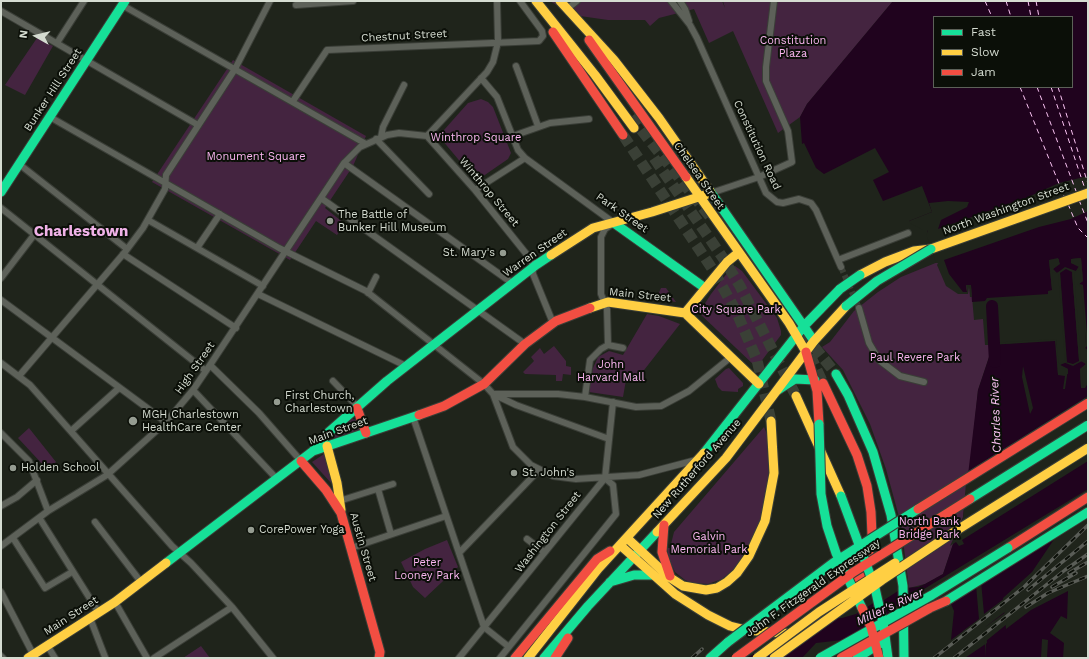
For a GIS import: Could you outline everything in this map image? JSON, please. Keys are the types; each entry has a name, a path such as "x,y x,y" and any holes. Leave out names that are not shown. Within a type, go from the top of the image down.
{"main road":[{"name":"Chelsea Street","path":"561,1 700,196 796,335 806,352 819,382"},
{"name":"Bunker Hill Street","path":"2,188 124,3"},
{"path":"538,3 634,128"},
{"name":"Chelsea Street","path":"569,12 616,62 659,118 814,341"},
{"path":"555,27 623,135"},
{"name":"Warren Street","path":"313,451 328,432 406,366 533,267 593,228 711,193"},
{"name":"North Washington Street","path":"804,326 840,289 860,275 884,262 914,251 931,248 1088,193"},
{"name":"Park Street","path":"614,223 706,288"},
{"name":"North Washington Street","path":"814,341 846,306 882,278 931,248"},
{"path":"738,253 727,262 685,313 759,384"},
{"name":"Main Street","path":"30,656 115,602 313,451 444,406 484,384 525,344 553,323 604,302 614,302 685,313"},
{"name":"New Rutherford Avenue","path":"528,658 594,574 699,459 804,326"},
{"name":"New Rutherford Avenue","path":"544,658 588,606 726,458 814,341"},
{"path":"836,374 848,395 873,452 886,493 899,556 904,610 904,658"},
{"path":"778,390 795,379 819,382"},
{"path":"819,382 821,494 827,526 836,554 866,616 879,658"},
{"path":"620,545 652,575 685,602 721,622 741,629 778,634 802,632 833,612 853,590 862,573 870,547 872,524 868,493 860,464 843,422 819,382"},
{"path":"796,396 840,496 867,563 878,600 886,638 888,658"},
{"path":"710,658 766,612 833,564 1088,403"},
{"path":"357,408 366,433"},
{"path":"627,538 671,578 689,588 703,590 713,589 734,577 749,556 765,520 773,484 774,456 771,421"},
{"name":"John F. Fitzgerald Expressway","path":"736,658 794,614 852,574 1088,425"},
{"path":"327,446 337,501"},
{"path":"774,658 857,598 954,532 1088,448"},
{"name":"Austin Street","path":"301,461 337,501 381,656"},
{"path":"820,658 927,598 1088,498"},
{"path":"858,658 1088,512"},
{"path":"664,525 662,552 671,578"},
{"path":"757,658 806,621 861,584 903,558 954,532"},
{"name":"New Rutherford Avenue","path":"515,658 592,564 620,545"},
{"path":"610,582 634,575 652,575"},
{"path":"840,658 930,608 946,601"},
{"name":"New Rutherford Avenue","path":"555,658 588,606"}],"street":[{"path":"57,43 84,1"},
{"path":"19,376 125,252 148,220 165,189 166,175 235,69 270,1"},
{"path":"296,5 353,1"},
{"path":"286,251 344,163 355,151 379,138 395,133 427,136 481,78 493,62 498,42 497,1"},
{"name":"Chestnut Street","path":"293,101 327,50 498,42 536,42 542,38 541,30 520,1"},
{"path":"569,12 577,1"},
{"name":"Constitution Road","path":"671,1 690,25"},
{"name":"Constitution Road","path":"680,1 685,9 690,25 766,194 774,200 782,203 801,199 811,203 816,210 841,267"},
{"path":"759,177 792,162 788,131 766,81 766,67 774,1"},
{"path":"124,3 366,144"},
{"path":"1,11 198,125"},
{"path":"516,66 538,126"},
{"path":"476,190 525,158 518,150 497,97 481,78"},
{"path":"379,138 404,84"},
{"path":"50,117 286,251 368,293 484,384 493,394 513,447 524,459 539,470 566,479 605,478 643,475 699,459"},
{"path":"513,136 538,126 560,120 589,119"},
{"name":"Winthrop Street","path":"427,136 476,190 530,258 534,274 553,323"},
{"path":"379,138 429,194"},
{"name":"Park Street","path":"525,158 614,223"},
{"path":"344,163 512,284"},
{"path":"19,164 125,252 236,328"},
{"name":"Warren Street","path":"711,193 759,177"},
{"path":"321,198 525,344"},
{"path":"1,208 206,371"},
{"path":"197,248 220,214"},
{"path":"148,220 262,286"},
{"path":"608,345 607,309 601,294 601,235 605,229 614,223"},
{"path":"838,260 908,234"},
{"path":"1,278 34,235"},
{"name":"High Street","path":"1,546 48,511 107,475 166,422 193,390 236,328 286,251"},
{"path":"368,293 376,277"},
{"path":"258,294 406,366"},
{"path":"1,300 166,422"},
{"path":"859,308 869,343 879,360 897,374 924,382"},
{"path":"585,397 590,360 601,349 608,345 623,348"},
{"path":"493,394 558,394 636,406 661,406 689,391 731,356"},
{"path":"1,364 30,385 71,431 107,475 232,607 273,658"},
{"path":"210,365 259,413 301,461"},
{"path":"333,381 357,408"},
{"path":"71,431 119,388"},
{"path":"193,390 277,479"},
{"path":"493,394 516,405 609,439"},
{"path":"605,478 613,402"},
{"path":"413,417 484,627 509,647"},
{"path":"1,433 25,456 48,511"},
{"path":"459,552 539,470"},
{"path":"500,658 615,515 616,510 613,485 605,478"},
{"name":"Washington Street","path":"459,658 605,478"},
{"path":"1,506 17,497 36,480"},
{"path":"337,501 393,484"},
{"path":"378,489 391,534"},
{"path":"350,548 446,516"},
{"path":"40,518 98,612"},
{"path":"95,522 141,582"},
{"path":"13,538 46,588 72,572"},
{"path":"527,539 544,552"},
{"path":"1,592 30,656"},
{"path":"115,602 147,658"},
{"path":"154,658 232,607"},
{"path":"90,618 105,657"},
{"path":"47,645 55,658"}],"green space":[{"name":"Constitution Plaza","path":"550,1 722,1 725,8 723,1 893,1 807,104 800,117 778,133 733,31 709,43 694,9 659,18 650,26 645,20 608,20 580,16 564,10"},
{"path":"37,38 53,46 25,95 5,85"},
{"name":"Monument Square","path":"233,60 366,136 353,166 325,208 345,224 337,235 316,221 290,260 152,182"},
{"name":"Winthrop Square","path":"481,99 488,102 493,107 511,153 508,159 479,179 474,178 442,140 444,130 468,103"},
{"name":"Paul Revere Park","path":"938,262 944,278 966,285 971,285 974,320 983,319 985,345 989,345 990,354 978,390 965,518 954,541 943,574 925,584 909,588 901,524 886,469 870,424 843,370 822,347 830,342 854,311 878,292 901,277"},
{"name":"City Square Park","path":"735,266 742,271 777,318 781,331 781,335 760,363 755,366 699,313 711,294 731,268"},
{"path":"661,288 666,288 676,302 656,299"},
{"name":"John Harvard Mall","path":"647,314 659,316 680,324 641,374 629,376 626,380 623,397 589,392 593,368 598,357 609,351 623,355"},
{"path":"554,346 566,361 566,366 571,367 571,375 563,374 562,381 556,381 556,375 525,374 523,372 534,361 531,357 540,348 544,354"},
{"path":"729,368 743,383 743,386 738,389 738,392 722,391 718,387 715,379"},
{"path":"352,419 357,420 359,430 331,439"},
{"name":"Galvin Memorial Park","path":"764,427 767,434 769,473 762,516 752,542 734,569 722,579 708,584 692,583 685,580 675,572 669,559 667,548 670,548 674,532"},
{"path":"29,428 56,462 50,467 45,467 18,438"},
{"path":"324,454 326,455 332,484 312,462"},
{"name":"Peter Looney Park","path":"447,540 458,567 425,598 413,587 401,562 425,549"},
{"path":"201,646 210,658 183,658"}],"water":[{"name":"Miller's River","path":"893,1 1088,1 1088,350 1085,348 1083,285 1079,284 1083,281 1081,258 1071,259 1071,263 1079,266 1076,271 1072,272 1079,360 1086,364 1080,369 1081,388 1085,388 1088,383 1088,489 1032,572 1003,598 1006,629 1031,610 1068,591 1067,619 1061,616 1050,633 1064,643 1063,658 965,658 987,643 985,615 951,640 954,611 948,597 943,594 843,640 816,643 802,658 746,658 824,619 842,618 856,614 875,602 884,600 898,591 906,588 918,587 943,574 954,541 962,526 978,390 990,354 989,345 1056,340 1058,375 1068,374 1068,369 1060,365 1067,362 1060,272 1056,273 1053,269 1059,264 1059,259 1049,260 1052,290 1048,291 1048,294 987,298 985,301 972,302 971,285 966,285 967,292 959,292 938,262 927,230 909,221 932,212 922,186 883,201 873,180 889,172 875,148 824,174 816,168 804,143 802,144 800,117 807,104"}],"pier":[{"path":"1088,176 1088,211 1071,219 1039,227 944,260 949,274 963,292 967,292 966,285 971,285 972,297 970,297 969,287 968,294 958,294 946,286 926,234 928,233 927,230 923,230 909,221 932,212 929,203 948,201 969,202 967,207 941,220 938,229 1028,197 1059,183"},
{"path":"1058,258 1060,264 1053,269 1057,273 1065,267 1076,271 1079,267 1071,263 1071,259 1081,258 1083,281 1079,284 1083,285 1088,345 1085,348 1088,352 1083,348 1086,343 1081,287 1077,284 1081,280 1080,269 1074,273 1081,359 1088,363 1088,366 1082,370 1083,386 1088,381 1085,388 1081,388 1080,369 1086,364 1082,361 1073,366 1063,362 1060,365 1068,369 1065,389 1063,389 1065,376 1058,375 1055,341 989,345 989,343 1056,339 1059,364 1065,360 1058,274 1052,272 1054,290 1052,290 1049,260","holes":["1066,269 1072,272 1079,361 1073,364 1066,362 1060,273"]},
{"path":"1023,366 1033,408 1030,414 1022,377"},
{"path":"1088,396 1088,461 962,540 964,544 959,546 956,542 950,546 963,517 967,472"},
{"path":"1088,489 1088,494 1073,516 981,581 984,614 1005,598 1006,611 984,628 984,618 965,633 963,631 979,619 976,585 945,597 936,597 893,619 888,611"},
{"path":"1006,612 1007,624 986,641 986,658 984,628"},
{"path":"1042,639 1048,640 1047,658 1041,658"}],"waterway":[{"name":"Charles River","path":"992,306 995,362"}],"ferry route":[{"path":"985,1 992,16"},
{"path":"1006,1 1011,16"},
{"path":"1028,1 1031,16"},
{"path":"1036,1 1039,16"},
{"path":"1020,88 1064,196"},
{"path":"1037,88 1076,191"},
{"path":"1051,88 1085,189"},
{"path":"1058,88 1088,184"},
{"path":"1079,200 1088,223"},
{"path":"1068,204 1078,228 1088,238"}],"tunnel":[{"path":"631,117 711,218"},
{"path":"623,135 713,270 736,311 757,360 771,421"},
{"path":"654,158 723,258 740,286 796,396"},
{"path":"841,267 859,308"},
{"path":"773,295 836,374"},
{"path":"810,355 823,383"}],"railway":[{"path":"934,658 1024,587 1088,525"},
{"path":"1028,590 1088,541"},
{"path":"954,658 1065,570 1088,554"},
{"path":"1069,573 1088,562"},
{"path":"1052,587 1076,573"},
{"path":"1026,607 1048,593 1088,576"},
{"path":"692,658 702,649"}],"traffic: fast":[{"path":"1,192 125,1"},
{"path":"710,191 814,341"},
{"path":"614,223 705,288"},
{"path":"846,306 877,281 931,249"},
{"path":"313,451 329,432 387,381 536,265 551,255"},
{"path":"840,289 860,275"},
{"path":"704,453 804,326 840,289"},
{"path":"836,374 848,395 873,452 891,515 903,586 904,658"},
{"path":"778,390 795,379 815,380"},
{"path":"166,563 313,451 419,415"},
{"path":"819,424 821,494 827,526 836,553 862,608"},
{"path":"970,499 1088,425"},
{"path":"841,496 875,588 884,628 888,658"},
{"path":"728,642 833,563 918,509"},
{"path":"946,601 1088,512"},
{"path":"544,658 588,606 657,532"},
{"path":"820,658 932,595 1008,548"},
{"path":"610,582 634,575 652,575"},
{"path":"710,658 728,642"},
{"path":"857,658 881,643"}],"traffic: slow":[{"path":"536,1 595,75 634,128"},
{"path":"560,1 614,60 659,118 710,191"},
{"path":"686,177 789,323 806,352"},
{"path":"551,255 593,228 652,212 711,193"},
{"path":"860,275 885,262 914,251 931,249 1088,193"},
{"path":"685,313 727,262 738,253"},
{"path":"590,308 608,302 685,313 759,384"},
{"path":"657,532 726,458 814,341 846,306"},
{"path":"796,396 841,496"},
{"path":"627,538 669,577 683,586 706,590 717,588 727,582 737,573 749,556 765,521 774,473 771,421"},
{"path":"327,446 337,483 341,510"},
{"path":"774,658 882,580 954,532 1088,448"},
{"path":"528,658 598,569 704,453"},
{"path":"620,545 675,594 708,615 730,626 746,630 794,634"},
{"path":"28,658 115,602 166,563"},
{"path":"757,658 819,612 895,563"}],"traffic: jam":[{"path":"553,32 623,135"},
{"path":"589,40 686,177"},
{"path":"419,415 444,406 484,384 525,344 556,321 590,308"},
{"path":"806,352 817,391 819,424"},
{"path":"823,383 857,455 867,486 871,512 872,535 869,552 862,573 852,592"},
{"path":"918,509 1088,403"},
{"path":"357,408 366,433"},
{"path":"301,461 326,490 341,513 380,652 379,658"},
{"path":"1008,548 1088,497"},
{"path":"736,658 852,573 970,499"},
{"path":"664,525 662,552 670,576"},
{"path":"515,658 597,559 610,551"},
{"path":"841,658 930,608 946,601"},
{"path":"862,608 871,627 879,658"},
{"path":"555,658 568,638"}],"place":[{"name":"The Battle of Bunker Hill Museum","path":"330,221"},
{"name":"St. Mary's","path":"503,253"},
{"name":"First Church, Charlestown","path":"277,402"},
{"name":"MGH Charlestown HealthCare Center","path":"133,421"},
{"name":"Holden School","path":"13,468"},
{"name":"St. John's","path":"514,473"},
{"name":"CorePower Yoga","path":"251,530"}],"district":[{"name":"Charlestown","path":"81,232"}],"park label":[{"name":"North Bank Bridge Park","path":"929,528"}]}
